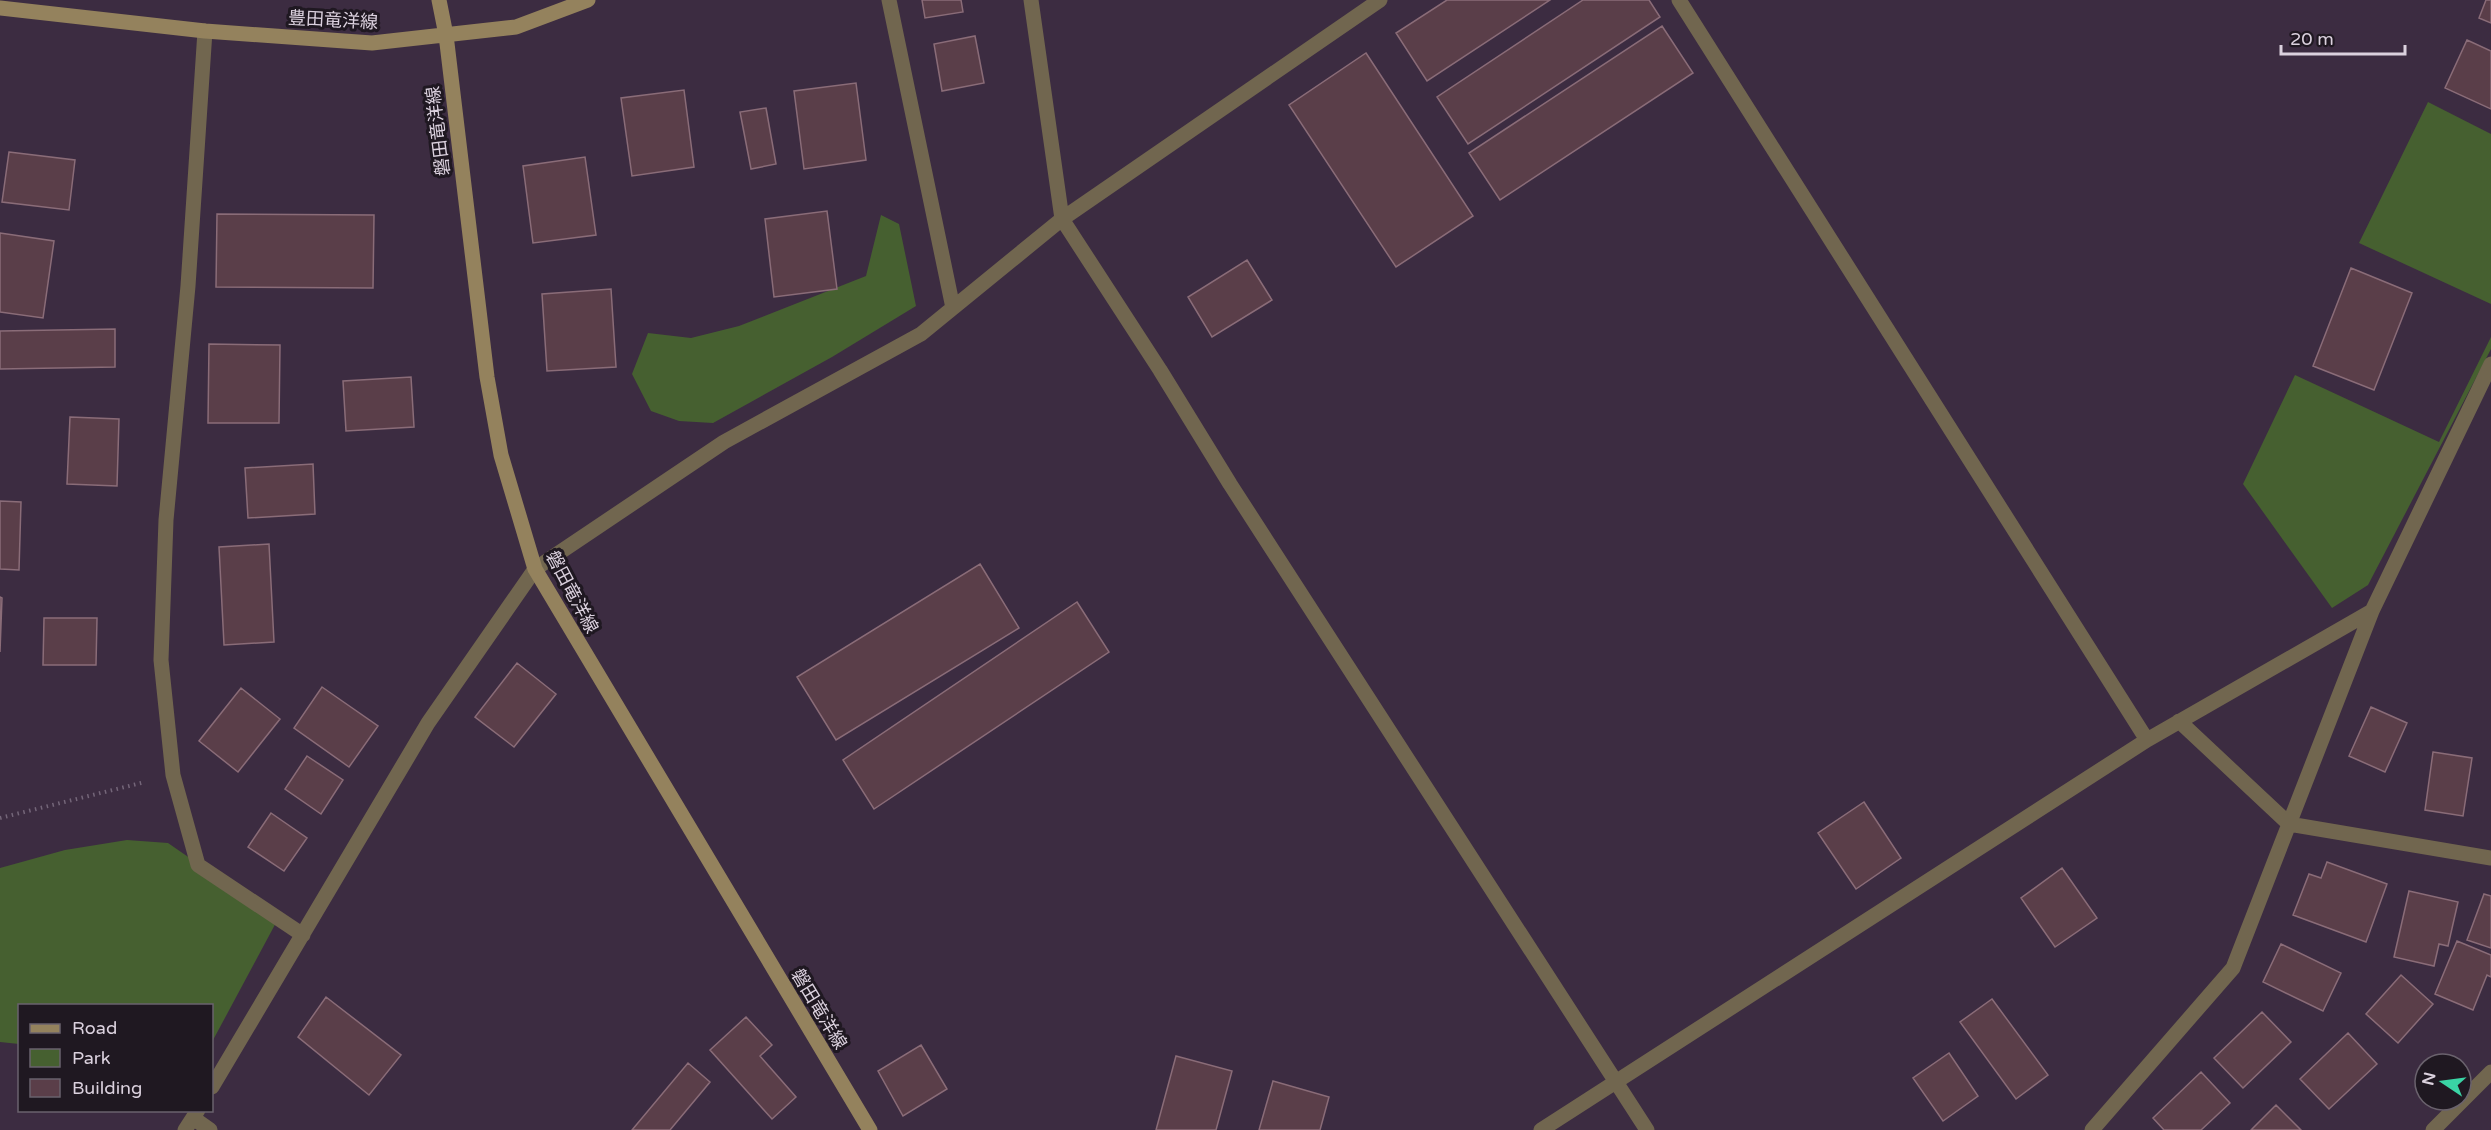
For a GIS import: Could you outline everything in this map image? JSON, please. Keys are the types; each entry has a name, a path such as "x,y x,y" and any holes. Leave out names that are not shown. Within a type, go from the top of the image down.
{"main road":[{"name":"磐田竜洋線","path":"439,0 446,35 487,378 501,455 535,569 866,1128"},
{"name":"豊田竜洋線","path":"0,8 205,31 372,43 516,27 588,0"}],"street":[{"path":"889,0 953,308"},
{"path":"1031,0 1062,219 1160,370 1230,484 1647,1130"},
{"path":"213,1085 428,723 535,569 724,442 921,334 1062,219 1380,0"},
{"path":"1679,0 2147,740"},
{"path":"205,31 188,286 166,520 161,660 173,775 198,865 303,935"},
{"path":"2092,1130 2233,968 2372,611 2491,364"},
{"path":"1541,1130 2147,740 2372,611"},
{"path":"2179,721 2289,824 2491,858"},
{"path":"2433,1130 2491,1072"},
{"path":"192,1120 210,1130"}],"path":[{"path":"0,818 173,775"}],"green space":[{"path":"2428,102 2491,134 2491,304 2359,243"},
{"path":"881,215 899,224 916,306 832,357 713,423 679,421 651,411 632,374 648,333 691,338 739,326 866,276"},
{"path":"2491,337 2491,349 2368,585 2332,608 2243,484 2295,375 2439,442"},
{"path":"127,840 168,843 278,919 213,1040 213,1004 18,1004 18,1044 0,1042 0,868 65,850"}],"building":[{"path":"922,0 961,0 963,12 925,18"},
{"path":"1447,0 1550,0 1427,81 1396,33"},
{"path":"1583,0 1649,0 1660,17 1468,144 1437,97"},
{"path":"2486,0 2491,0 2491,23 2479,18"},
{"path":"1662,26 1693,73 1500,200 1469,153"},
{"path":"975,36 984,83 942,91 934,44"},
{"path":"2467,40 2491,51 2491,109 2445,88"},
{"path":"1366,53 1473,216 1396,267 1289,105"},
{"path":"856,83 866,160 804,169 794,91"},
{"path":"684,90 694,167 632,176 621,98"},
{"path":"766,108 776,164 751,169 740,112"},
{"path":"9,152 75,160 69,210 2,202"},
{"path":"585,157 596,235 533,243 523,166"},
{"path":"827,211 837,289 774,297 765,219"},
{"path":"217,214 374,215 373,288 216,287"},
{"path":"0,233 54,241 43,318 0,312"},
{"path":"1247,260 1272,300 1212,337 1188,297"},
{"path":"2351,268 2412,293 2374,390 2313,366"},
{"path":"611,289 616,367 547,371 542,294"},
{"path":"115,329 115,367 0,369 0,331"},
{"path":"209,344 280,345 279,423 208,423"},
{"path":"411,377 414,427 346,431 343,381"},
{"path":"70,417 119,419 117,486 67,484"},
{"path":"313,464 315,514 248,518 245,468"},
{"path":"0,501 21,502 19,570 0,569"},
{"path":"269,544 274,642 224,645 219,547"},
{"path":"980,564 1019,628 836,740 797,677"},
{"path":"0,597 2,598 0,652"},
{"path":"1077,602 1109,652 874,809 843,760"},
{"path":"44,618 97,618 96,665 43,665"},
{"path":"517,663 556,694 514,747 475,717"},
{"path":"322,687 378,726 349,767 294,728"},
{"path":"241,688 280,719 238,772 199,741"},
{"path":"2371,707 2407,723 2385,772 2349,756"},
{"path":"2433,752 2472,758 2463,816 2425,810"},
{"path":"307,756 343,780 321,814 285,789"},
{"path":"1864,802 1901,858 1856,889 1818,833"},
{"path":"271,813 307,838 284,871 248,847"},
{"path":"2327,862 2387,884 2366,942 2293,915 2309,874 2321,878"},
{"path":"2062,868 2097,918 2055,947 2021,898"},
{"path":"2409,891 2458,902 2448,946 2439,944 2434,966 2394,957"},
{"path":"2484,894 2491,896 2491,948 2467,940"},
{"path":"2457,941 2491,955 2491,977 2487,975 2473,1010 2435,994"},
{"path":"2281,944 2341,973 2323,1011 2263,982"},
{"path":"2401,975 2433,1004 2398,1043 2366,1014"},
{"path":"326,997 401,1055 369,1095 298,1037"},
{"path":"1992,999 2048,1075 2016,1099 1960,1022"},
{"path":"2262,1012 2291,1042 2243,1088 2214,1058"},
{"path":"746,1017 772,1045 760,1056 796,1097 772,1119 710,1050"},
{"path":"2348,1033 2377,1064 2329,1109 2300,1079"},
{"path":"921,1045 947,1089 903,1116 878,1071"},
{"path":"1949,1053 1978,1096 1943,1121 1913,1078"},
{"path":"1176,1056 1232,1071 1216,1130 1156,1130"},
{"path":"688,1063 710,1082 670,1130 632,1130"},
{"path":"2201,1072 2230,1103 2201,1130 2164,1130 2153,1118"},
{"path":"1273,1081 1329,1097 1320,1130 1259,1130"},
{"path":"2276,1105 2301,1130 2251,1130"}]}
